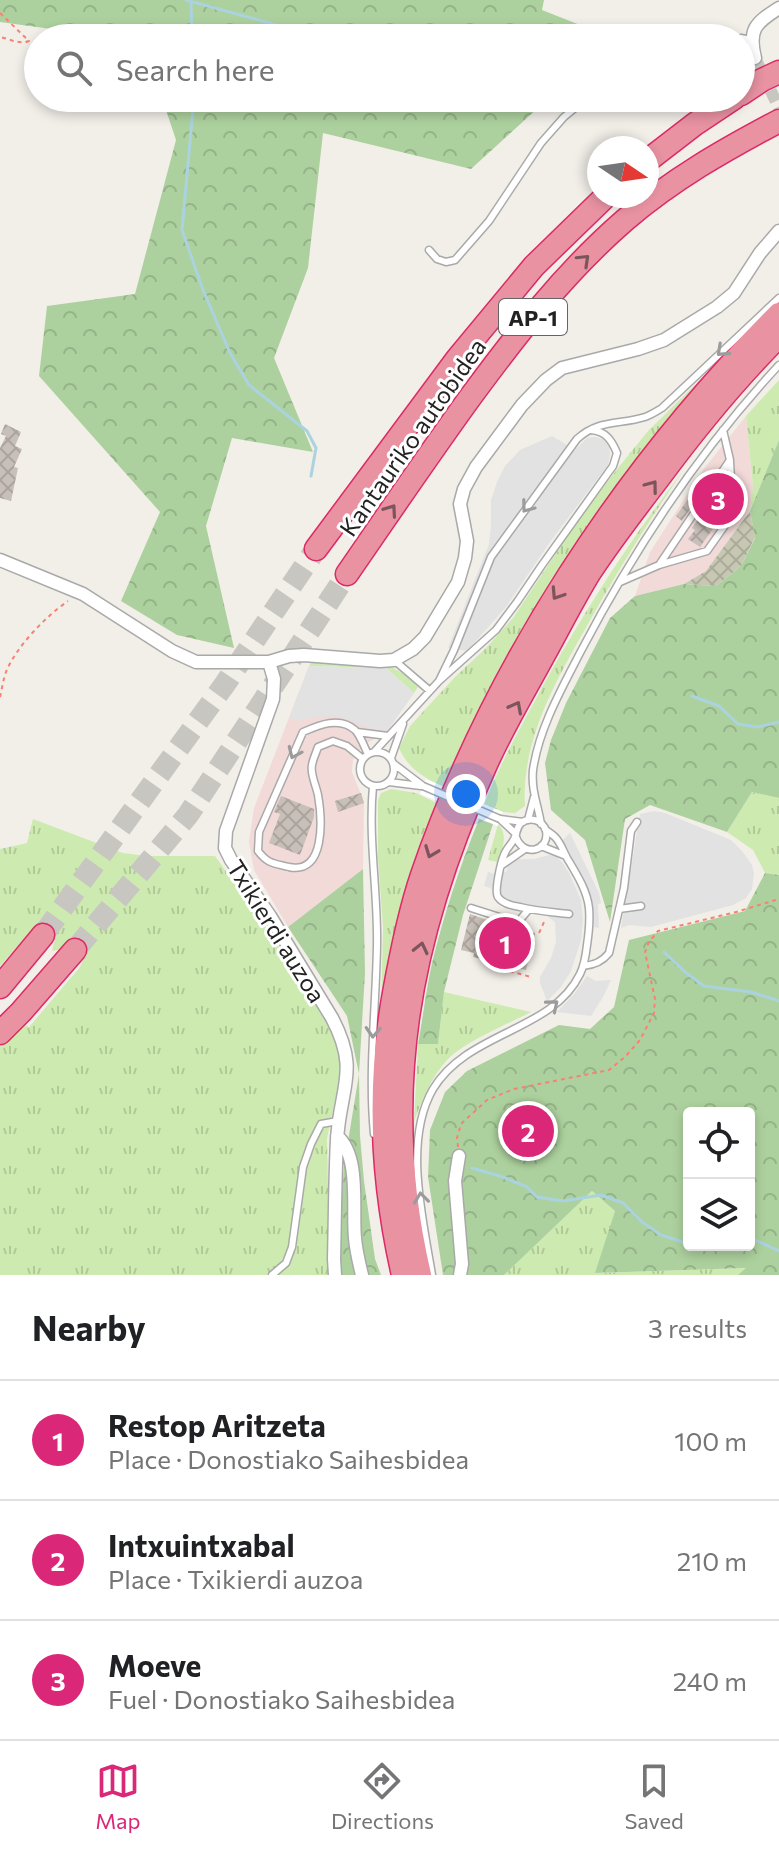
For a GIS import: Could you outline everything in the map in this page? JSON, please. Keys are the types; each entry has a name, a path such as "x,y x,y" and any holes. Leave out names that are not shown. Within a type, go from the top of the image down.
{"highway":[{"path":"755,85 779,72"},
{"path":"659,152 713,112"},
{"name":"Kantauriko autobidea","path":"347,574 499,359 564,280 624,221 659,194 716,154 779,121"},
{"name":"Kantauriko autobidea","path":"316,549 476,336 534,266 594,208"},
{"path":"401,1275 385,1156 383,1111 386,1055 393,996 405,938 421,877 439,830 502,692 545,612 576,564 662,445 746,347 779,314"},
{"path":"420,1275 406,1200 402,1156 402,1056 410,995 422,940 457,833 485,766 590,573 676,455 779,336"},
{"path":"0,987 43,935"},
{"path":"0,1033 75,950"}],"street":[{"path":"755,27 779,8"},
{"path":"0,560 83,594 172,651 196,662 269,662 304,655 394,660 413,649 425,637 458,582 467,541 460,504 464,489 476,467 522,405 562,368 664,340 717,307 734,293 760,253 779,231"},
{"name":"Txikierdi auzoa","path":"269,662 274,679 273,699 226,831 225,848 289,946 341,1035 346,1051 347,1083 337,1136 335,1275"},
{"path":"337,1136 349,1153 354,1190 355,1239 362,1275"},
{"path":"459,1156 455,1181 462,1264 460,1275"}],"lane":[{"path":"429,250 437,259 446,262 455,260 489,221 541,143 570,112"},
{"path":"439,681 491,557 577,439 588,430 647,417 662,408 779,298"},
{"path":"500,819 525,849 534,850 545,840 534,797 533,773 543,733 570,672 619,583 673,496 723,430 779,365"},
{"path":"404,721 392,761 394,775 382,786 367,783 362,778 360,765 439,681 496,630 613,466 617,453 612,440 597,430 588,430"},
{"path":"619,583 659,565 707,551 733,514 730,460 723,430"},
{"path":"659,565 730,460"},
{"path":"491,557 500,558"},
{"path":"394,660 430,691"},
{"path":"388,736 357,732 348,726 326,722 303,732 259,832 258,851 267,862 297,869 307,866 315,858 320,830 318,796 311,767 318,747 333,741 368,755 381,752 423,786 500,819 534,820 555,837 588,900 589,930 583,966 571,989 533,1019 466,1054 449,1068 425,1108 416,1162 432,1275"},
{"path":"357,732 368,755"},
{"path":"389,782 423,786"},
{"path":"373,786 371,808 377,942 372,1063 375,1148"},
{"path":"534,797 525,821 518,827 504,856 496,889 498,897 503,902 529,909 569,914"},
{"path":"583,966 599,962 611,948 631,831 637,822"},
{"path":"541,846 566,856"},
{"path":"502,865 525,849"},
{"path":"619,909 641,906"},
{"path":"471,908 512,921 519,921 529,909"},
{"path":"586,950 599,962"},
{"path":"272,1275 286,1263 292,1247 303,1167 311,1144 321,1124 340,1121"},
{"path":"382,1207 390,1247 401,1275"}],"path":[{"path":"0,13 24,36"},
{"path":"0,37 24,41"},
{"path":"0,697 6,673 17,652 60,607 83,594"},
{"path":"459,1156 457,1138 461,1124 487,1100 514,1089 609,1070 625,1057 640,1040 654,1013 655,999 645,952 658,931 779,899"},
{"path":"539,933 545,921"},
{"path":"502,969 531,977"}],"shaded area":[{"path":"746,416 753,487 750,511 706,571 684,584 635,596 650,552 703,470"},
{"path":"552,436 575,450 587,438 604,440 609,447 608,465 506,607 467,651 448,648 489,544 491,500 497,482 505,466 520,450"},
{"path":"750,511 755,537 741,566 716,586 684,584 706,571"},
{"path":"309,666 414,693 387,731 366,744 353,760 352,772 364,802 363,869 288,927 254,870 249,842 254,808"},
{"path":"309,666 386,668 414,693 387,731 335,716 299,721 289,718"},
{"path":"654,811 731,840 752,865 752,889 746,898 733,905 651,927 629,925 621,928 640,814"},
{"path":"570,833 599,893 599,928 594,927 593,904 585,880 562,841"},
{"path":"556,856 570,875 581,900 583,920 581,940 571,971 547,1001 540,977 556,942 555,922 547,916 501,906 491,888 484,886 488,872 506,872 516,859"},
{"path":"587,976 596,981 611,980 591,1016 557,1012 574,994"}],"green space":[{"path":"0,0 544,0 542,10 578,24 24,25 0,22"},
{"path":"167,112 534,112 471,169 323,133 308,268 274,358 313,452 232,438 206,526 234,648 177,635 121,601 160,512 39,376 47,306 135,294 176,140"},
{"path":"711,369 628,472 446,788 419,773 407,762 399,748 410,726 513,618 578,520 618,468 648,431"},
{"path":"779,380 779,440 750,511 753,487 746,416"},
{"path":"779,440 779,798 752,792 727,832 650,805 625,819 610,922 585,840 551,810 545,763 551,740 566,703 610,618 635,596 684,584 716,586 741,566 755,538 750,511"},
{"path":"685,468 611,584 553,688 529,757 525,806 515,813 484,805 512,743 576,628 610,573"},
{"path":"312,660 389,666 408,676 418,687 414,693 386,668 309,666"},
{"path":"391,789 416,793 439,804 381,1015 383,928 378,801 381,793"},
{"path":"752,792 779,798 779,875 765,873 753,850 727,832"},
{"path":"33,819 123,853 215,856 314,999 335,1036 340,1060 339,1082 327,1139 330,1275 0,1275 0,1047 23,1024 29,1027 80,967 84,957 72,947 52,951 56,935 45,925 32,930 0,966 0,849 27,843"},
{"path":"479,819 493,824 463,915 444,992 438,1044 418,1044 437,945"},
{"path":"498,824 504,837 498,862 488,860"},
{"path":"363,869 365,973 359,1074 347,1016 288,927"},
{"path":"765,873 779,875 779,1275 738,1275 746,1268 595,1273 615,1211 592,1191 504,1275 443,1275 428,1177 430,1130 445,1092 467,1071 559,1025 590,1029 614,1007 629,940 745,911"},
{"path":"444,992 531,1012 475,1040 447,1060 428,1089 414,1122 418,1044 438,1043"},
{"path":"359,1074 364,1181 375,1259 381,1275 341,1275 339,1241 344,1166"},
{"path":"592,1191 615,1211 596,1273 747,1268 738,1275 504,1275"}],"pier":[{"path":"426,779 503,812 498,826 420,794"}],"building":[{"path":"5,424 21,432 15,446 22,449 14,467 18,468 11,501 0,498 0,448 6,436 1,434"},
{"path":"690,496 696,500 682,521 676,516"},
{"path":"706,507 722,516 700,547 688,539"},
{"path":"361,793 364,803 338,812 335,801"},
{"path":"281,796 314,809 300,855 269,843 280,814 274,812"},
{"path":"470,914 535,933 526,970 473,957 474,953 461,950"},
{"path":"537,1118 544,1134 519,1145 512,1128"}],"waterway":[{"path":"186,0 273,24"},
{"path":"191,2 192,24"},
{"path":"193,112 182,230 230,353 249,385 307,431 316,448 311,476"},
{"path":"692,696 719,706 738,724 758,727 779,722"},
{"path":"664,952 704,986 751,992 779,1001"},
{"path":"472,1168 527,1187 537,1197 563,1201 601,1195 623,1203 661,1235 683,1242"},
{"path":"755,1240 779,1251"}],"tunnel":[{"path":"755,58 779,108"},
{"path":"43,935 225,684 316,549"},
{"path":"75,950 188,815 347,574"}],"place":[{"name":"Moeve","path":"718,499"},
{"name":"Restop Aritzeta","path":"505,943"},
{"name":"Intxuintxabal","path":"528,1131"}]}
